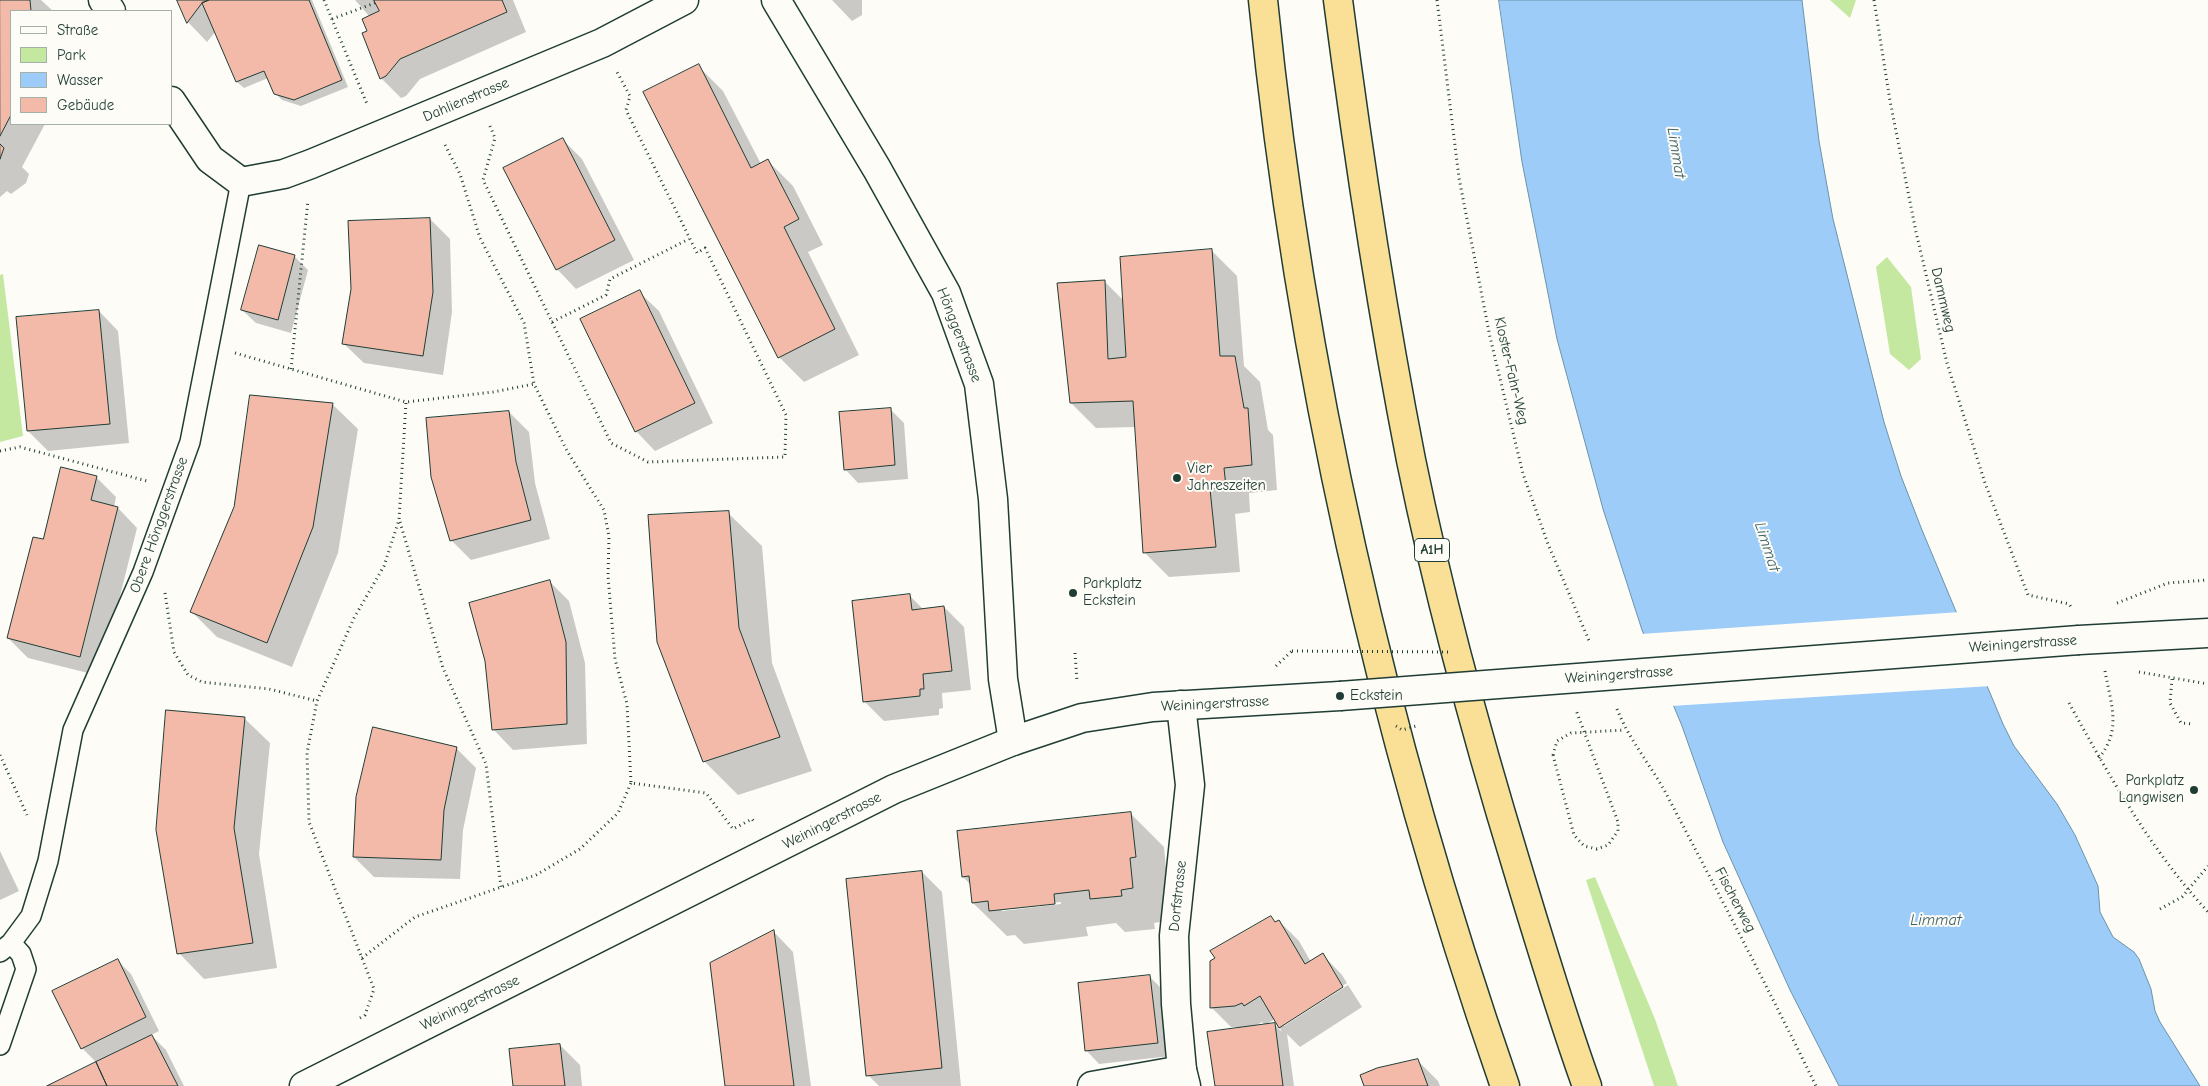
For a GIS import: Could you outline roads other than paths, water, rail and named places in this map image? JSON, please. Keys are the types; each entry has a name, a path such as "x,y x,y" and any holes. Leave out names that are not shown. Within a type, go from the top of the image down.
{"highway":[{"path":"1263,0 1279,141 1308,326 1345,513 1382,676 1412,790 1456,939 1505,1086"},
{"name":"A1H","path":"1338,0 1359,165 1396,376 1424,517 1474,720 1536,927 1587,1086"}],"main road":[{"name":"Dahlienstrasse","path":"241,182 284,174 431,115 602,43 684,0"},
{"name":"Hönggerstrasse","path":"776,0 877,170 946,293 979,384 994,499 1003,679 1012,741"},
{"path":"172,102 210,159 241,182"},
{"name":"Weiningerstrasse","path":"304,1086 894,789 1012,741 1082,718 1181,705 1305,699 2079,640 2208,634"},
{"name":"Dorfstrasse","path":"1181,705 1190,785 1174,936 1176,1004 1184,1078"},
{"path":"1092,1086 1184,1078"}],"lane":[{"name":"Obere Hönggerstrasse","path":"5,948 31,916 48,861 73,730 143,572 190,442 241,182"},
{"path":"0,1045 26,969 21,954 5,948"}],"water":[{"name":"Limmat","path":"1499,0 1802,0 1819,141 1833,219 1884,422 1901,476 2003,724 2014,746 2057,804 2075,835 2098,886 2100,912 2113,937 2134,952 2139,959 2151,989 2155,1011 2160,1022 2200,1086 1839,1086 1790,990 1723,842 1682,726 1642,630 1603,509 1557,339 1522,162"}],"place":[{"name":"Vier Jahreszeiten","path":"1177,478"},
{"name":"Parkplatz Eckstein","path":"1073,593"},
{"name":"Eckstein","path":"1340,696"},
{"name":"Parkplatz Langwisen","path":"2194,790"}]}
